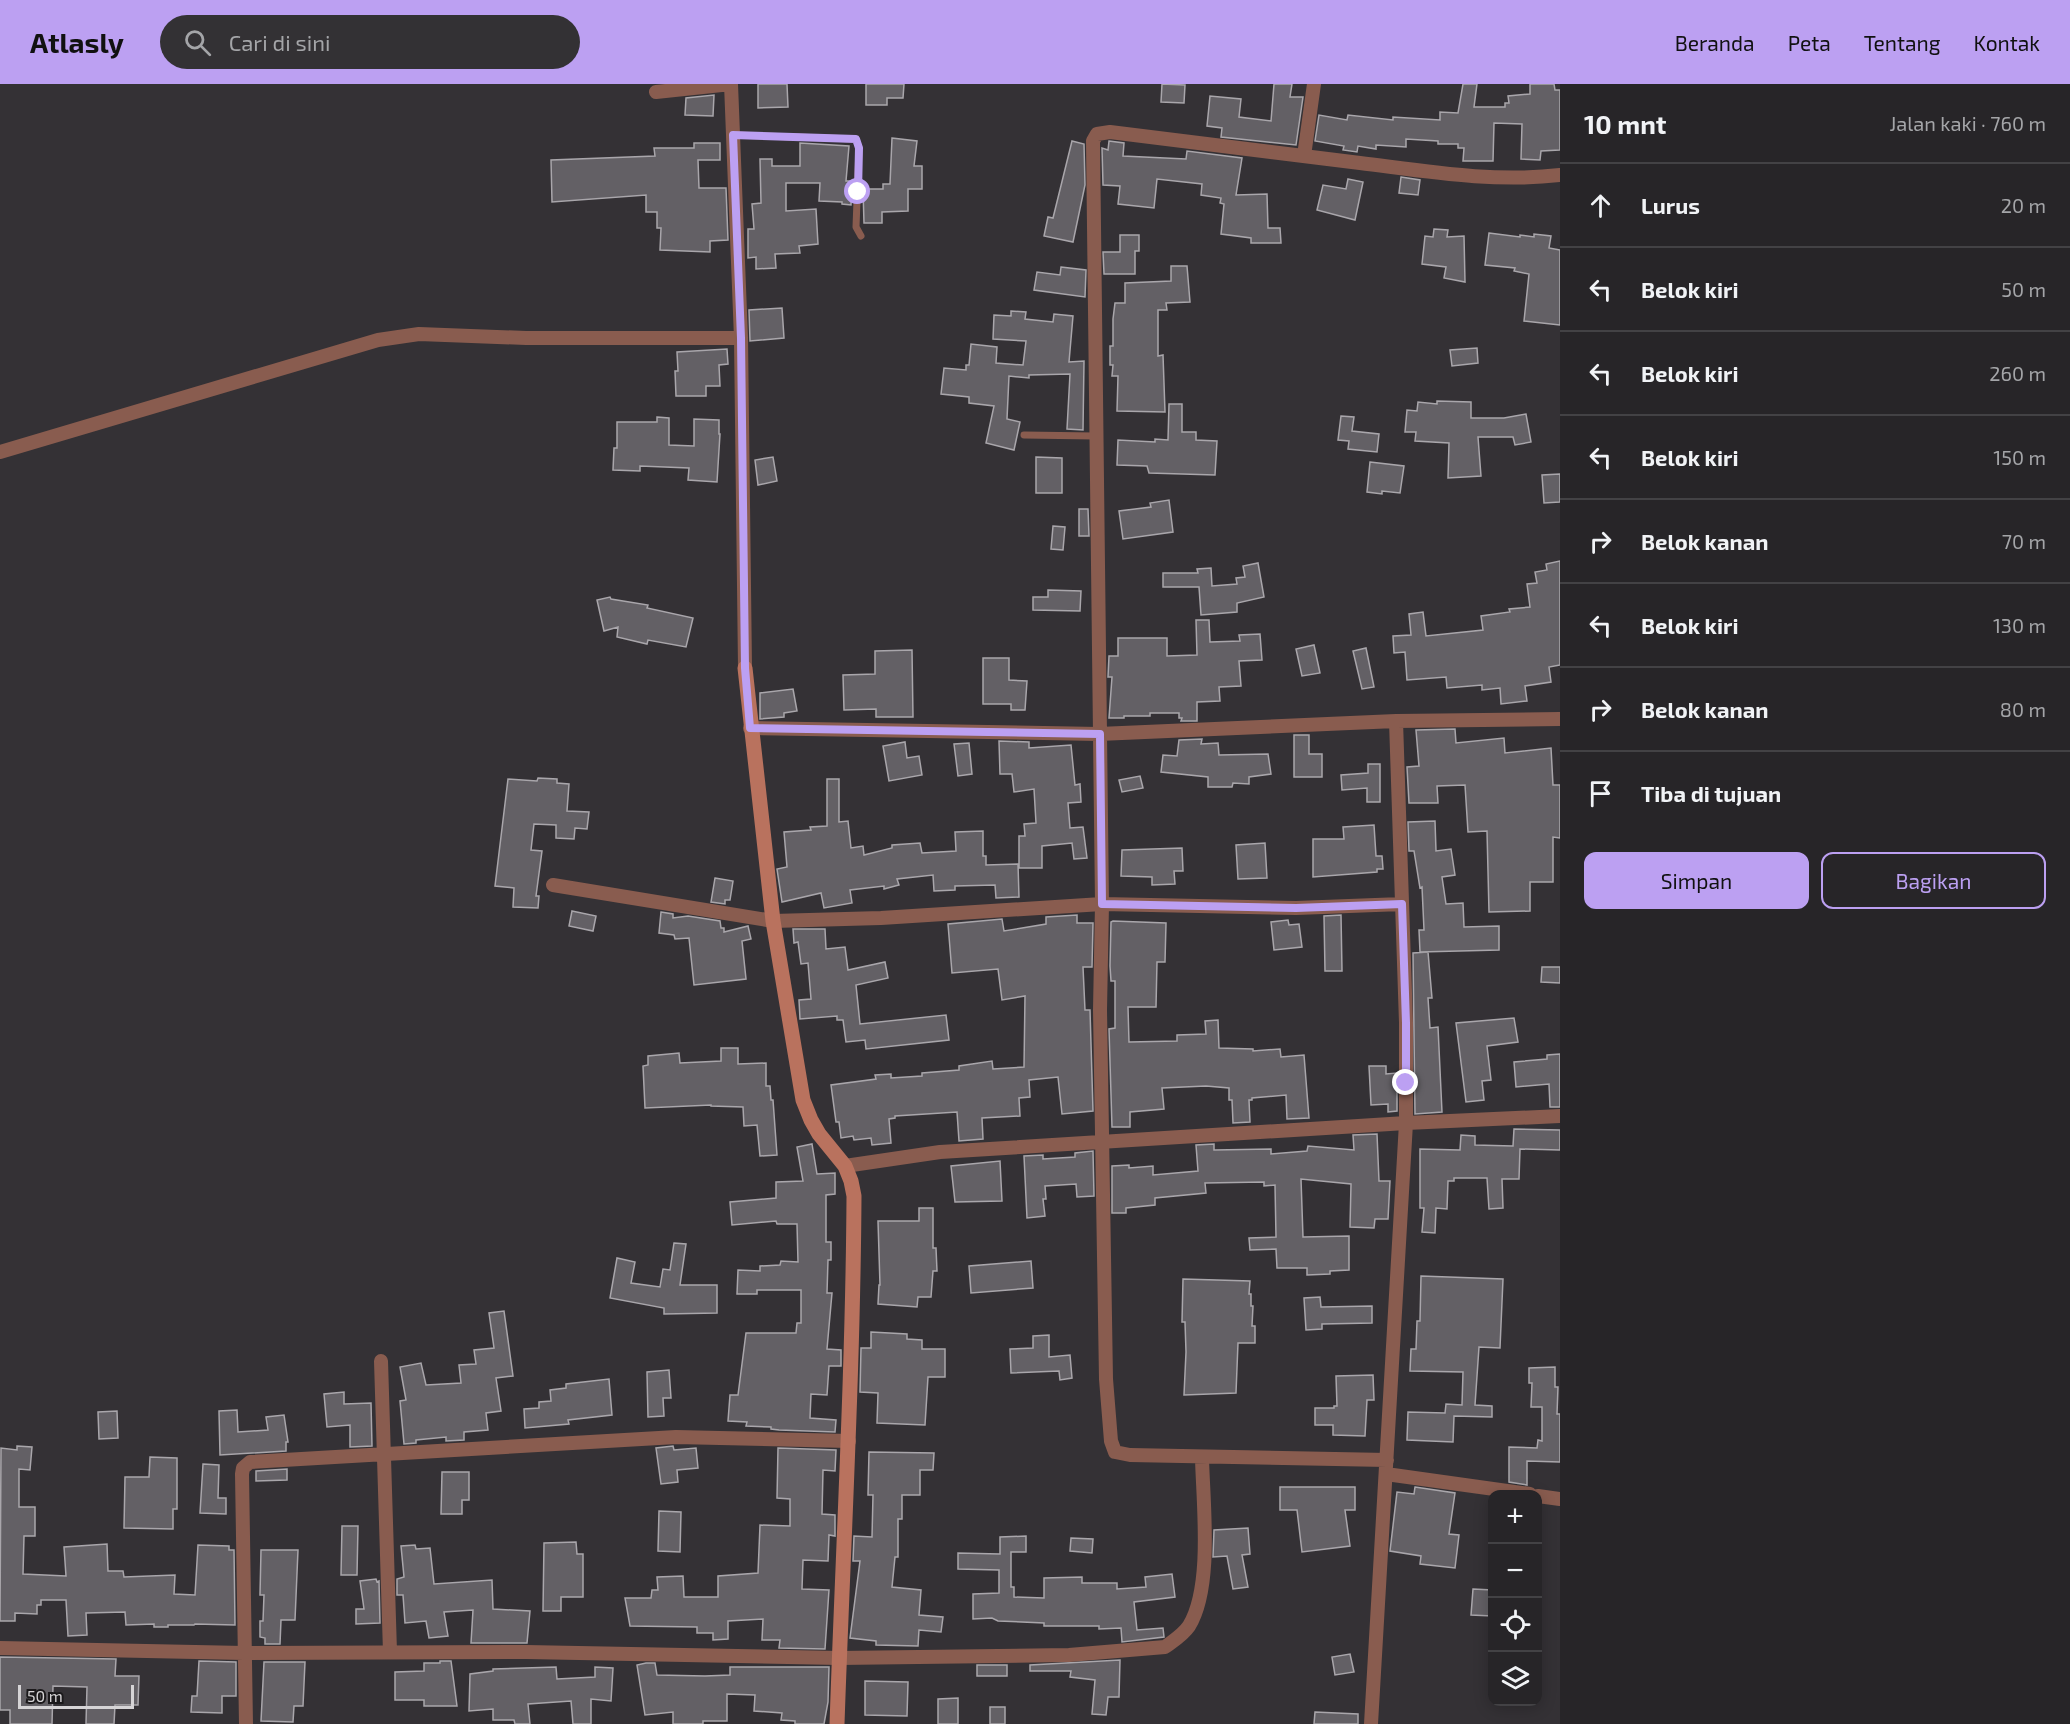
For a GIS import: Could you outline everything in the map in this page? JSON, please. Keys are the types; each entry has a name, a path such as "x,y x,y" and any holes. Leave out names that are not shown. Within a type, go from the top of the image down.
{"street":[{"path":"656,92 730,84 741,338 745,668 750,728 773,921 803,1100 810,1120 827,1146 845,1166 854,1196 854,1288 837,1724"},
{"path":"1305,156 1314,84"},
{"path":"1509,1490 1386,1467 1130,1455 1115,1452 1111,1441 1106,1379 1104,1143 1100,1010 1102,904 1095,436 1094,136 1110,132 1413,170 1497,177 1560,175"},
{"path":"0,452 378,340 420,334 526,338 741,338"},
{"path":"750,728 1100,734 1396,721 1560,719"},
{"path":"1371,1724 1406,1123 1406,1023 1396,721"},
{"path":"553,885 607,892 670,905 773,921 881,918 1102,904 1296,908 1402,904"},
{"path":"845,1166 940,1152 1406,1123 1560,1116"},
{"path":"381,1361 390,1652"},
{"path":"246,1724 242,1474 243,1468 250,1462 676,1437 849,1441"},
{"path":"0,1648 244,1653 526,1652 839,1658 1069,1655 1165,1647 1188,1627 1201,1592 1204,1522 1202,1458"},
{"path":"1542,1497 1560,1499"}],"lane":[{"path":"733,135 856,139 859,148 856,227 861,236"},
{"path":"1024,435 1095,436"}],"building":[{"path":"758,84 787,84 788,107 758,108"},
{"path":"866,84 904,84 903,98 887,98 887,105 866,105"},
{"path":"1162,84 1185,85 1184,103 1161,102"},
{"path":"1274,84 1292,84 1290,97 1303,97 1296,145 1221,137 1222,128 1207,126 1210,96 1241,99 1239,117 1271,121"},
{"path":"1463,84 1477,84 1474,107 1505,107 1505,103 1509,103 1508,96 1530,94 1530,84 1554,84 1555,90 1560,90 1560,150 1541,151 1540,160 1521,159 1522,124 1494,123 1493,161 1463,161 1464,148 1458,148 1458,144 1438,144 1438,141 1406,139 1406,147 1376,145 1376,149 1358,146 1357,152 1343,150 1344,146 1315,141 1319,115 1347,120 1348,115 1393,120 1393,117 1440,120 1440,112 1458,113"},
{"path":"714,95 713,116 685,115 686,98"},
{"path":"892,138 917,141 914,166 922,166 922,189 908,189 908,211 882,212 882,223 864,223 863,189 883,189 883,184 890,184"},
{"path":"1072,141 1084,144 1085,185 1073,242 1044,236 1048,217 1053,218"},
{"path":"1109,141 1124,143 1123,156 1186,159 1187,151 1242,158 1236,195 1267,194 1268,228 1280,228 1281,243 1251,243 1251,238 1221,234 1224,204 1220,203 1221,198 1201,195 1202,184 1157,179 1154,208 1118,204 1120,186 1103,185 1102,148 1108,150"},
{"path":"694,143 720,143 720,160 698,160 699,188 726,188 728,240 710,241 710,252 660,250 661,228 657,228 657,212 646,212 646,195 552,202 551,160 655,156 654,148 694,148"},
{"path":"800,143 849,146 846,181 852,181 851,205 842,204 842,202 819,201 820,183 786,183 786,211 816,209 818,244 799,246 800,253 775,254 776,268 756,269 756,257 748,258 748,229 754,229 752,204 761,203 760,159 772,159 772,166 800,166"},
{"path":"1401,177 1420,180 1418,195 1399,193"},
{"path":"1348,179 1363,182 1355,220 1317,210 1323,185 1346,189"},
{"path":"1434,229 1448,230 1447,237 1464,236 1465,282 1444,278 1446,267 1422,264 1425,236 1433,237"},
{"path":"1489,233 1520,237 1520,235 1534,237 1534,234 1551,236 1549,248 1560,250 1560,325 1524,321 1529,274 1514,271 1515,268 1485,265"},
{"path":"1120,235 1139,235 1139,251 1135,251 1135,274 1104,274 1103,252 1120,252"},
{"path":"1171,266 1187,266 1190,302 1166,303 1167,310 1158,310 1158,356 1163,355 1165,412 1117,411 1118,376 1112,376 1113,365 1110,365 1115,303 1125,303 1125,283 1171,281"},
{"path":"1061,267 1086,270 1085,297 1034,290 1037,272 1060,275"},
{"path":"782,308 784,338 750,341 749,310"},
{"path":"1011,311 1026,312 1025,319 1053,322 1054,314 1073,316 1069,362 1084,361 1083,430 1067,429 1070,374 1029,375 1029,378 1009,376 1007,419 1020,422 1014,450 986,443 994,406 969,403 969,397 941,394 944,368 966,370 966,365 969,365 971,344 997,347 996,363 1023,365 1026,341 993,339 994,315 1011,316"},
{"path":"1477,348 1478,363 1452,366 1450,350"},
{"path":"727,349 728,364 719,365 720,386 706,386 706,396 676,396 677,352"},
{"path":"1437,401 1471,402 1471,418 1504,418 1526,414 1531,442 1515,445 1513,437 1478,437 1481,476 1448,478 1449,443 1415,441 1416,432 1405,432 1407,410 1417,411 1418,402 1437,404"},
{"path":"1169,404 1182,404 1182,432 1196,432 1196,440 1217,441 1215,475 1149,473 1147,466 1117,465 1118,440 1155,442 1155,439 1168,440"},
{"path":"1341,416 1354,417 1352,431 1379,434 1377,452 1348,449 1349,441 1338,440"},
{"path":"657,417 669,418 669,445 694,446 694,419 719,420 717,482 688,480 689,468 640,466 640,471 613,470 614,448 617,448 617,422 657,422"},
{"path":"773,457 777,481 758,485 755,460"},
{"path":"1036,457 1062,458 1062,493 1036,493"},
{"path":"1370,462 1404,466 1400,493 1367,492"},
{"path":"1560,474 1560,502 1544,503 1542,475"},
{"path":"1169,500 1173,532 1123,539 1119,511 1151,507 1150,503"},
{"path":"1079,509 1088,509 1089,536 1079,536"},
{"path":"1053,526 1065,527 1063,550 1051,549"},
{"path":"1560,561 1560,665 1549,667 1551,682 1525,686 1527,701 1501,704 1500,688 1482,690 1482,685 1447,688 1446,677 1407,680 1405,652 1394,653 1393,636 1411,635 1409,614 1423,612 1426,636 1483,630 1481,616 1510,612 1509,609 1530,607 1527,584 1537,583 1535,572 1547,570 1546,564"},
{"path":"1258,563 1264,597 1237,603 1237,612 1201,615 1199,587 1163,587 1163,573 1198,573 1197,569 1211,568 1212,586 1237,584 1236,578 1245,577 1243,566"},
{"path":"1048,590 1081,591 1080,611 1033,610 1033,597 1048,597"},
{"path":"610,597 693,618 686,647 648,640 647,644 617,637 618,627 604,631 597,600"},
{"path":"1196,620 1209,620 1210,642 1240,641 1239,635 1260,634 1262,660 1239,661 1241,686 1219,687 1220,701 1197,702 1197,721 1181,721 1179,713 1150,713 1150,716 1109,718 1112,677 1108,677 1109,656 1118,656 1118,638 1167,638 1167,656 1197,655"},
{"path":"1314,645 1320,673 1302,676 1296,649"},
{"path":"1366,648 1374,687 1362,689 1353,651"},
{"path":"912,650 913,717 876,717 876,709 844,710 843,675 875,674 875,651"},
{"path":"983,658 1009,658 1009,680 1027,681 1025,710 1011,710 1011,704 983,704"},
{"path":"793,689 797,711 784,713 784,717 760,719 760,693"},
{"path":"1455,729 1456,743 1504,738 1505,753 1551,748 1553,785 1560,785 1560,838 1553,837 1553,882 1530,882 1530,911 1489,912 1487,831 1468,832 1465,785 1437,786 1438,803 1409,803 1407,767 1419,766 1416,730"},
{"path":"1294,735 1309,735 1309,754 1322,754 1322,777 1294,777"},
{"path":"1202,739 1201,744 1218,743 1219,755 1268,754 1271,774 1249,777 1249,784 1233,783 1232,787 1208,787 1208,777 1161,772 1163,755 1177,756 1179,740"},
{"path":"999,741 1029,742 1029,748 1071,745 1075,785 1080,784 1081,802 1068,803 1070,828 1083,827 1087,858 1074,859 1072,843 1042,846 1042,868 1019,868 1019,836 1025,836 1024,824 1036,823 1034,789 1014,792 1012,774 1000,774"},
{"path":"905,742 907,758 919,756 922,775 889,781 883,746"},
{"path":"969,743 972,774 958,776 954,744"},
{"path":"1368,764 1380,764 1380,802 1367,802 1367,788 1342,790 1341,775 1368,773"},
{"path":"1140,776 1143,788 1122,792 1119,780"},
{"path":"538,778 557,779 557,783 569,784 567,811 589,812 587,829 575,828 574,839 556,838 556,825 534,824 531,850 542,851 536,896 539,896 538,908 513,907 514,888 495,886 508,779 537,781"},
{"path":"827,779 839,779 839,822 848,821 851,848 863,846 864,855 892,848 892,845 920,843 922,853 956,851 955,832 983,831 983,856 986,856 986,865 1018,864 1019,897 996,898 995,885 955,886 955,890 934,891 933,875 897,879 899,885 884,889 884,886 850,890 852,903 824,908 821,893 782,902 777,869 787,867 784,832 827,826"},
{"path":"1435,821 1436,851 1451,849 1455,875 1442,877 1446,904 1463,903 1464,927 1499,926 1499,950 1420,952 1419,930 1424,930 1422,887 1420,888 1414,851 1409,851 1408,822"},
{"path":"1374,825 1376,856 1382,856 1383,869 1377,869 1377,872 1313,877 1313,839 1344,839 1343,827"},
{"path":"1265,843 1267,878 1238,879 1236,845"},
{"path":"1182,848 1183,871 1174,871 1175,884 1152,885 1152,877 1121,876 1122,850"},
{"path":"715,878 733,881 730,900 725,900 725,904 711,902"},
{"path":"572,911 596,916 593,931 569,926"},
{"path":"661,912 673,914 673,918 688,916 720,921 724,932 748,926 751,939 742,941 746,979 694,985 689,938 675,939 674,935 659,933"},
{"path":"1077,915 1077,923 1093,923 1092,967 1083,967 1085,1010 1090,1010 1093,1111 1062,1114 1058,1077 1029,1080 1030,1097 1019,1098 1020,1116 982,1118 983,1139 959,1141 957,1112 895,1116 889,1119 891,1143 872,1145 871,1138 854,1140 853,1136 841,1138 839,1122 836,1122 831,1085 876,1079 875,1075 891,1074 891,1078 922,1076 922,1073 959,1070 959,1066 992,1061 993,1069 1024,1067 1025,996 1002,1000 998,969 952,973 948,924 1002,919 1004,931 1046,924 1046,917"},
{"path":"1341,915 1342,971 1325,971 1324,916"},
{"path":"1288,920 1289,925 1299,924 1302,947 1274,950 1271,922"},
{"path":"1111,922 1166,923 1165,962 1157,962 1156,1007 1128,1007 1129,1042 1177,1041 1177,1035 1206,1034 1205,1021 1218,1020 1219,1048 1253,1049 1253,1051 1280,1049 1281,1057 1304,1055 1309,1118 1287,1119 1286,1095 1252,1098 1249,1100 1250,1122 1233,1123 1229,1088 1206,1086 1162,1088 1164,1109 1130,1112 1130,1127 1112,1127 1109,1029 1115,1028 1115,981 1111,981 1110,966"},
{"path":"793,929 825,929 826,949 845,947 848,970 885,962 888,978 856,985 860,1024 946,1015 949,1040 866,1049 865,1040 846,1042 843,1020 837,1020 837,1016 800,1019 799,1000 811,999 808,963 801,964 798,942 794,943"},
{"path":"1428,952 1432,998 1428,998 1430,1028 1438,1027 1442,1112 1415,1114 1413,953"},
{"path":"1542,967 1560,967 1560,983 1541,982"},
{"path":"1514,1018 1518,1042 1487,1046 1491,1080 1482,1081 1484,1100 1466,1102 1456,1023"},
{"path":"721,1048 738,1048 738,1064 766,1063 766,1086 770,1086 771,1100 773,1100 777,1155 760,1156 757,1125 744,1126 743,1107 711,1105 645,1108 643,1066 648,1065 648,1056 679,1053 680,1063 721,1061"},
{"path":"1560,1054 1560,1107 1550,1107 1549,1084 1516,1087 1514,1062 1547,1059 1547,1055"},
{"path":"1369,1066 1386,1066 1386,1074 1397,1073 1397,1111 1388,1112 1388,1104 1371,1105"},
{"path":"1514,1129 1560,1130 1560,1150 1520,1149 1519,1179 1502,1179 1503,1208 1489,1209 1487,1178 1454,1178 1454,1181 1448,1181 1447,1209 1436,1208 1435,1233 1422,1232 1424,1208 1420,1208 1420,1149 1460,1150 1461,1135 1475,1136 1475,1145 1513,1146"},
{"path":"1377,1134 1379,1181 1390,1181 1388,1219 1375,1219 1374,1228 1350,1227 1351,1184 1301,1179 1303,1237 1349,1236 1349,1270 1307,1275 1307,1268 1277,1268 1276,1249 1250,1250 1249,1238 1276,1237 1275,1185 1264,1186 1264,1182 1205,1183 1206,1193 1155,1198 1155,1205 1126,1208 1126,1213 1112,1213 1112,1166 1129,1165 1129,1168 1153,1166 1153,1175 1198,1171 1196,1145 1214,1144 1214,1150 1271,1149 1271,1154 1307,1151 1308,1146 1354,1150 1353,1135"},
{"path":"812,1144 817,1174 835,1173 835,1194 826,1195 826,1242 831,1242 827,1293 832,1293 827,1349 841,1350 841,1366 829,1366 827,1395 811,1394 810,1418 836,1420 835,1432 746,1426 747,1422 728,1421 730,1395 738,1395 746,1333 796,1333 797,1323 801,1323 801,1290 757,1290 757,1294 737,1294 738,1270 760,1271 760,1266 780,1265 781,1261 798,1262 797,1224 777,1224 776,1221 732,1225 730,1202 776,1198 776,1182 803,1181 797,1147"},
{"path":"1093,1151 1094,1196 1077,1197 1076,1184 1045,1186 1046,1199 1043,1199 1045,1216 1027,1218 1024,1156 1043,1155 1043,1159 1075,1157 1075,1153"},
{"path":"1000,1161 1002,1201 955,1202 951,1166"},
{"path":"919,1208 933,1208 933,1248 936,1248 937,1271 933,1271 931,1297 918,1297 917,1307 878,1304 880,1285 878,1221 919,1221"},
{"path":"674,1243 686,1244 680,1285 717,1285 717,1313 664,1314 664,1308 610,1298 617,1258 635,1262 631,1283 660,1287 663,1269 670,1270"},
{"path":"1031,1261 1033,1288 971,1293 969,1266"},
{"path":"1421,1276 1503,1279 1500,1348 1479,1347 1475,1405 1492,1406 1492,1417 1454,1416 1453,1442 1407,1440 1408,1412 1445,1413 1446,1404 1462,1405 1463,1372 1410,1371 1411,1349 1416,1349 1417,1321 1420,1321"},
{"path":"1183,1279 1250,1281 1249,1294 1251,1294 1251,1306 1253,1306 1252,1326 1255,1326 1255,1343 1238,1343 1236,1393 1184,1395 1186,1352 1185,1322 1182,1322"},
{"path":"1320,1297 1321,1307 1372,1306 1372,1323 1322,1324 1322,1329 1306,1330 1304,1298"},
{"path":"504,1311 513,1376 496,1378 501,1411 486,1413 488,1430 464,1432 464,1440 446,1441 446,1437 416,1440 416,1443 404,1444 400,1401 406,1400 400,1367 421,1363 426,1385 461,1383 459,1365 476,1364 474,1350 494,1348 489,1313"},
{"path":"871,1332 907,1334 907,1339 922,1340 922,1349 945,1349 945,1377 928,1377 925,1425 877,1423 878,1393 860,1392 861,1348 871,1348"},
{"path":"1049,1335 1049,1357 1070,1355 1072,1378 1060,1380 1059,1371 1011,1373 1010,1349 1033,1348 1033,1336"},
{"path":"1555,1367 1555,1387 1558,1387 1557,1414 1560,1414 1560,1462 1527,1461 1527,1485 1509,1482 1509,1447 1537,1448 1538,1440 1542,1441 1542,1407 1531,1407 1532,1383 1529,1383 1529,1368"},
{"path":"669,1370 671,1398 663,1398 664,1416 648,1417 647,1372"},
{"path":"1373,1375 1374,1400 1367,1400 1365,1436 1333,1435 1333,1425 1315,1425 1315,1408 1337,1406 1336,1376"},
{"path":"609,1379 612,1415 568,1420 569,1424 525,1428 524,1409 539,1408 539,1402 551,1401 550,1390 566,1388 566,1384"},
{"path":"344,1392 344,1404 371,1403 372,1446 350,1447 350,1425 327,1427 324,1394"},
{"path":"237,1410 238,1432 268,1430 266,1417 284,1415 288,1442 286,1442 286,1451 220,1455 219,1411"},
{"path":"117,1411 118,1438 99,1439 98,1412"},
{"path":"17,1446 32,1447 30,1470 19,1469 19,1507 35,1507 35,1536 24,1536 23,1574 66,1576 64,1547 107,1544 108,1571 123,1571 124,1577 175,1575 174,1594 195,1595 198,1545 229,1546 229,1550 234,1550 235,1625 195,1624 154,1627 154,1624 126,1625 125,1612 86,1613 87,1635 68,1636 66,1600 41,1600 41,1605 37,1605 37,1614 15,1613 15,1621 0,1621 1,1448 17,1450"},
{"path":"673,1446 674,1450 696,1448 698,1468 677,1470 678,1482 661,1484 656,1448"},
{"path":"778,1448 836,1450 835,1471 823,1470 822,1514 835,1515 835,1536 829,1535 828,1561 803,1560 802,1589 829,1590 825,1649 779,1648 780,1640 762,1640 763,1619 728,1621 728,1639 713,1640 713,1633 697,1633 697,1627 630,1626 625,1598 651,1598 652,1590 658,1590 657,1577 683,1576 684,1597 718,1597 718,1576 758,1573 760,1525 790,1526 790,1499 777,1498"},
{"path":"869,1452 934,1453 933,1470 920,1470 920,1495 902,1495 902,1519 898,1519 898,1557 895,1557 892,1587 921,1590 919,1615 943,1617 941,1632 919,1630 918,1646 876,1645 876,1641 850,1638 860,1561 853,1561 854,1536 872,1537 873,1495 868,1495"},
{"path":"150,1457 177,1458 177,1509 173,1509 173,1529 124,1528 125,1477 149,1477"},
{"path":"203,1464 219,1465 218,1498 226,1498 226,1514 200,1513"},
{"path":"287,1469 287,1480 256,1481 256,1471"},
{"path":"442,1472 469,1472 469,1500 462,1500 462,1514 441,1514"},
{"path":"1280,1487 1355,1487 1355,1510 1345,1510 1350,1546 1302,1552 1297,1510 1280,1510"},
{"path":"1415,1487 1455,1493 1449,1534 1459,1535 1455,1568 1420,1564 1421,1556 1390,1551 1397,1492 1414,1494"},
{"path":"659,1511 681,1512 680,1552 658,1551"},
{"path":"342,1526 358,1526 357,1575 341,1575"},
{"path":"1248,1528 1250,1554 1242,1555 1248,1587 1233,1589 1227,1556 1213,1557 1214,1530"},
{"path":"1026,1536 1026,1552 1011,1552 1011,1587 1014,1587 1014,1597 1044,1598 1044,1578 1082,1577 1082,1583 1117,1583 1117,1589 1146,1587 1145,1577 1172,1574 1175,1597 1134,1602 1137,1630 1163,1628 1164,1637 1122,1642 1121,1628 1044,1626 1044,1623 998,1621 992,1618 973,1619 973,1594 999,1593 999,1570 958,1569 958,1553 1000,1554 1000,1537"},
{"path":"1071,1538 1093,1539 1092,1553 1070,1551"},
{"path":"576,1542 577,1554 583,1554 583,1597 561,1597 561,1611 543,1611 544,1543"},
{"path":"415,1545 416,1549 430,1548 434,1584 492,1580 493,1609 530,1611 527,1643 471,1643 473,1610 444,1612 448,1636 429,1638 426,1621 405,1623 403,1595 397,1595 397,1579 404,1577 401,1546"},
{"path":"261,1550 298,1550 295,1620 281,1620 280,1644 265,1644 265,1638 260,1637 264,1595 260,1595"},
{"path":"376,1579 377,1582 379,1581 380,1623 356,1624 356,1609 364,1609 360,1581"},
{"path":"1473,1589 1488,1590 1488,1616 1471,1615"},
{"path":"1350,1654 1354,1672 1335,1675 1332,1657"},
{"path":"0,1657 116,1659 115,1676 139,1676 138,1705 115,1705 114,1724 86,1724 87,1687 53,1686 52,1724 10,1724 10,1710 0,1710"},
{"path":"1120,1660 1119,1697 1108,1697 1106,1715 1092,1714 1095,1680 1070,1677 1071,1671 1030,1671 1030,1665"},
{"path":"199,1661 236,1662 236,1696 222,1696 222,1713 191,1712 192,1696 197,1696"},
{"path":"440,1661 451,1661 457,1706 424,1706 424,1700 395,1700 395,1672 424,1671 424,1663 440,1663"},
{"path":"264,1662 305,1662 303,1706 294,1706 293,1722 261,1721"},
{"path":"655,1663 657,1675 730,1675 730,1667 829,1667 828,1702 824,1724 795,1724 795,1721 781,1720 782,1713 754,1711 755,1695 727,1694 727,1721 673,1724 673,1712 645,1715 637,1665"},
{"path":"977,1665 1007,1665 1007,1676 977,1676"},
{"path":"556,1667 557,1679 595,1677 595,1667 613,1668 611,1701 591,1699 591,1724 573,1724 571,1701 528,1704 530,1724 515,1724 514,1720 493,1720 493,1709 469,1711 470,1674 493,1671 493,1669"},
{"path":"865,1681 908,1682 907,1716 865,1715"},
{"path":"958,1698 958,1724 938,1724 938,1699"},
{"path":"990,1707 1005,1707 1005,1724 990,1724"},
{"path":"1315,1712 1358,1714 1358,1724 1314,1724"}],"route":[{"path":"858,192 859,143 856,139 733,135 741,338 745,668 750,728 1100,734 1102,904 1296,908 1402,904 1406,1083"}]}
